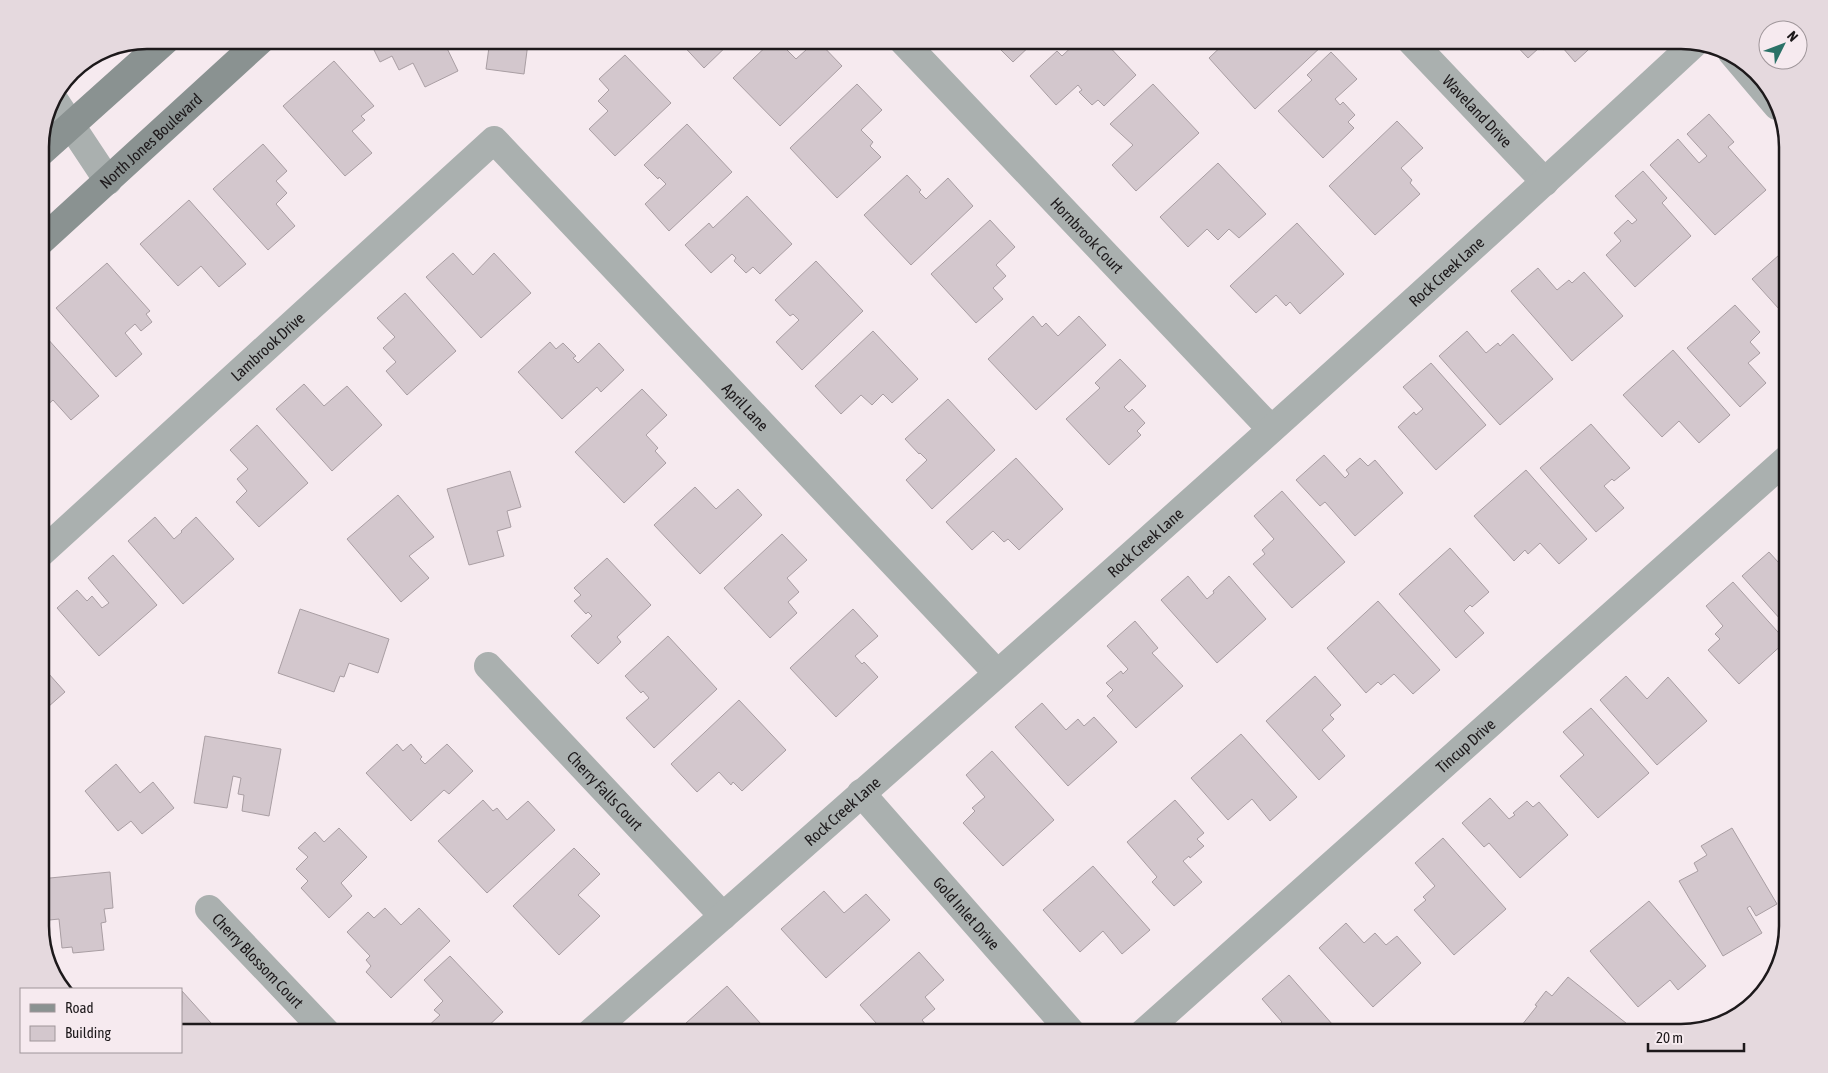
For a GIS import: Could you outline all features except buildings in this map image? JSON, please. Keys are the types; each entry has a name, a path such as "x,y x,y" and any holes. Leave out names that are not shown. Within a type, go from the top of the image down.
{"main road":[{"path":"49,146 156,49"},
{"name":"North Jones Boulevard","path":"49,234 252,49"}],"street":[{"name":"Hornbrook Court","path":"911,49 1271,429"},
{"name":"Waveland Drive","path":"1419,49 1545,182"},
{"name":"Rock Creek Lane","path":"600,1024 1271,429 1689,50"},
{"path":"58,105 108,181"},
{"name":"Lambrook Drive","path":"49,546 494,140"},
{"name":"April Lane","path":"494,140 997,672"},
{"name":"Tincup Drive","path":"1153,1024 1779,466"},
{"name":"Cherry Falls Court","path":"488,666 724,916"},
{"name":"Gold Inlet Drive","path":"861,793 1064,1024"},
{"name":"Cherry Blossom Court","path":"209,909 318,1024"}]}
